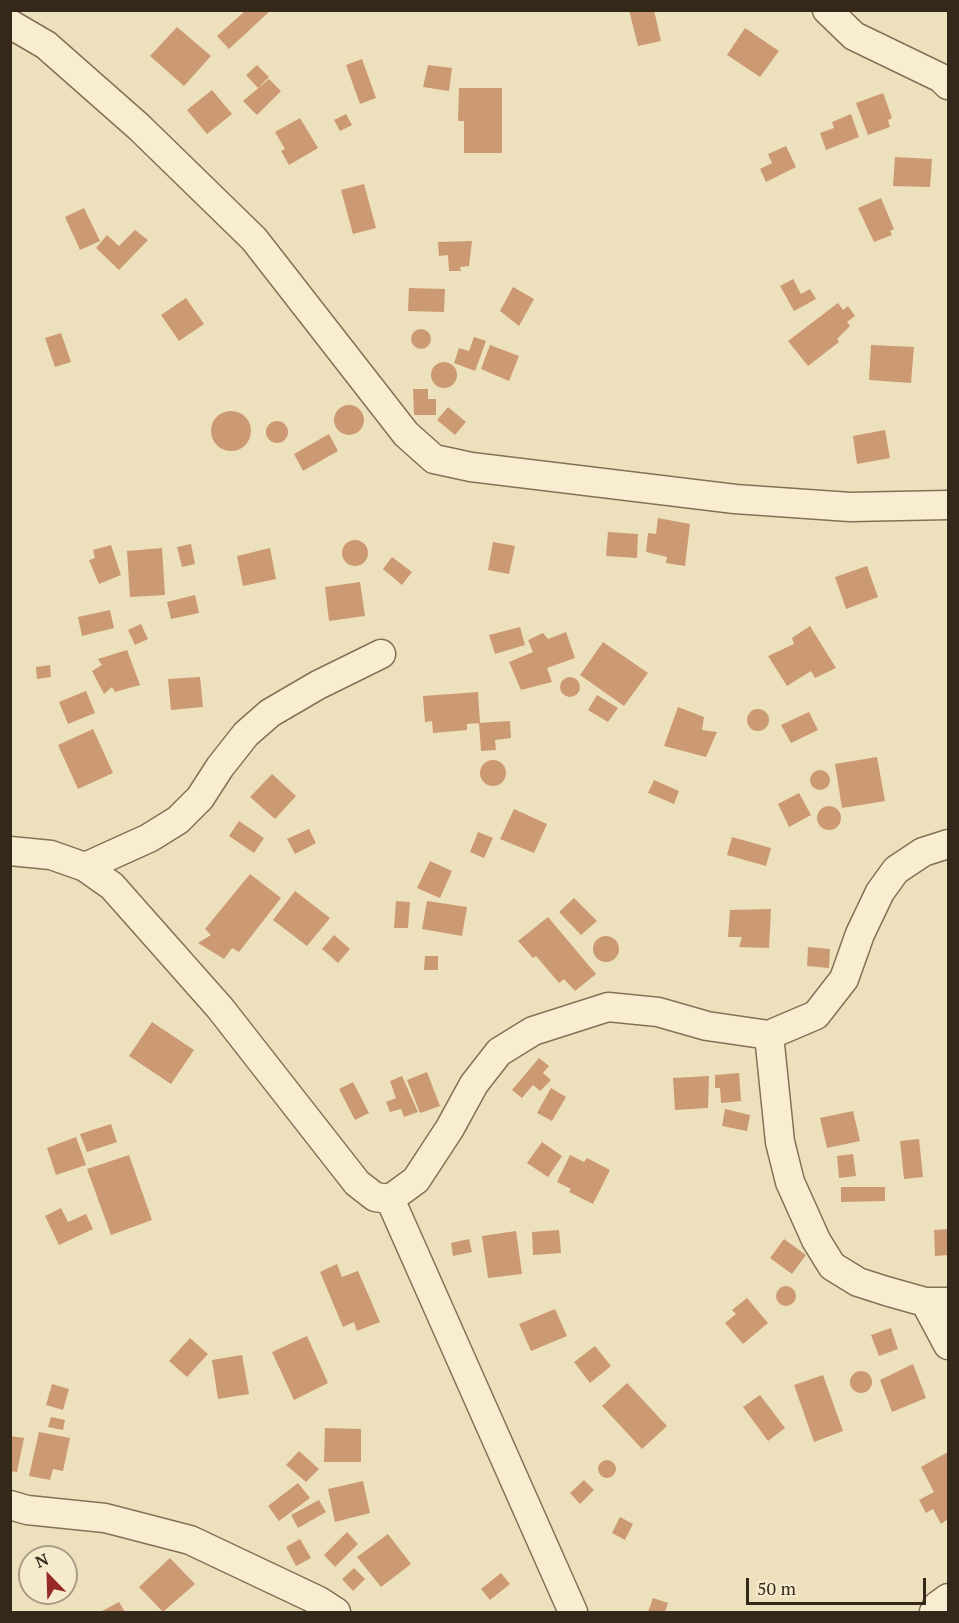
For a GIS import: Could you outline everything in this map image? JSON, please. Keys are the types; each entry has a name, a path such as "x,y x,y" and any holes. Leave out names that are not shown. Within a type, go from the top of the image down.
{"street":[{"path":"827,10 854,36 941,78 948,86"},
{"path":"10,24 46,45 139,127 254,239 406,435 434,459 516,473 735,500 850,507 948,505"},
{"path":"86,867 148,838 178,820 200,798 220,767 246,734 270,714 318,685 381,654"},
{"path":"10,851 51,855 86,867 112,886 220,1008 357,1183 375,1197 390,1198 416,1180 450,1128 474,1084 498,1052 533,1031 608,1006 658,1012 707,1026 769,1035 816,1015 844,979 860,934 880,892 896,870 922,852 948,844"},
{"path":"769,1035 780,1142 790,1182 816,1240 832,1266 858,1281 937,1302 948,1345"},
{"path":"390,1198 573,1612"},
{"path":"10,1505 27,1510 105,1518 190,1540 319,1600 336,1612"},
{"path":"934,1612 937,1606 948,1598"}],"building":[{"path":"246,10 271,10 229,49 217,36"},
{"path":"629,10 654,10 661,41 638,46"},
{"path":"177,27 211,56 184,86 150,56"},
{"path":"745,28 779,51 760,77 727,55"},
{"path":"362,59 376,98 360,104 346,65"},
{"path":"257,65 269,77 258,88 246,75"},
{"path":"428,65 452,68 449,91 423,87"},
{"path":"269,79 281,91 257,115 243,101"},
{"path":"459,88 502,88 502,153 464,153 464,121 458,121"},
{"path":"212,90 232,114 207,134 187,110"},
{"path":"883,93 892,118 888,120 890,127 868,135 856,103"},
{"path":"346,114 352,125 340,131 334,120"},
{"path":"851,114 859,137 826,150 820,133 834,128 832,122"},
{"path":"300,118 318,148 289,165 281,151 285,149 275,132"},
{"path":"786,146 796,167 766,182 760,169 772,163 768,154"},
{"path":"895,157 932,159 930,187 893,186"},
{"path":"364,184 376,228 353,234 341,190"},
{"path":"881,198 894,229 890,231 892,235 874,242 858,208"},
{"path":"84,208 100,241 80,250 65,217"},
{"path":"135,230 148,240 119,270 96,248 107,235 119,246"},
{"path":"472,241 469,266 460,267 461,271 449,271 448,255 439,256 438,242"},
{"path":"793,279 801,294 810,289 816,299 794,311 780,286"},
{"path":"513,287 534,299 519,326 500,311"},
{"path":"409,288 445,289 444,312 408,311"},
{"path":"186,298 204,324 179,341 161,315"},
{"path":"838,303 843,310 848,306 855,316 847,322 850,326 837,339 839,342 808,366 788,341"},
{"path":"421,329 428,332 431,339 428,346 421,349 414,346 411,339 414,332"},
{"path":"61,333 71,362 55,367 45,338"},
{"path":"474,337 486,341 475,371 454,363 459,348 469,351"},
{"path":"490,345 519,356 509,381 481,369"},
{"path":"871,345 914,347 911,383 869,380"},
{"path":"444,362 453,366 457,375 453,384 444,388 435,384 431,375 435,366"},
{"path":"413,389 428,389 428,399 436,399 436,415 414,415"},
{"path":"349,405 355,406 363,414 363,426 355,434 349,435 343,434 335,426 334,420 335,414 343,406"},
{"path":"448,407 466,422 455,435 437,420"},
{"path":"231,411 245,417 251,431 245,445 231,451 217,445 211,431 217,417"},
{"path":"277,421 285,424 288,432 285,440 277,443 269,440 266,432 269,424"},
{"path":"885,430 890,458 857,464 853,436"},
{"path":"329,434 338,451 303,471 294,454"},
{"path":"658,518 690,524 685,566 666,563 667,557 646,552 648,533 656,534"},
{"path":"608,532 638,534 637,558 606,556"},
{"path":"355,540 364,544 368,553 364,562 355,566 346,562 342,553 346,544"},
{"path":"493,542 515,546 509,574 488,570"},
{"path":"191,544 195,564 182,567 177,547"},
{"path":"111,545 121,575 99,584 89,560 95,558 93,550"},
{"path":"162,548 165,595 130,597 127,551"},
{"path":"270,548 276,579 243,586 237,556"},
{"path":"392,557 412,572 402,585 383,569"},
{"path":"867,566 878,597 846,609 835,577"},
{"path":"360,582 365,616 329,621 325,587"},
{"path":"195,595 199,613 171,619 167,602"},
{"path":"110,610 114,628 82,636 78,617"},
{"path":"141,624 148,639 135,645 128,630"},
{"path":"810,626 836,668 815,678 811,671 787,686 768,656 794,644 792,638"},
{"path":"520,627 525,645 495,654 489,635"},
{"path":"566,632 575,658 547,668 552,682 521,690 509,662 533,652 528,640 543,633 548,639"},
{"path":"603,642 648,673 624,706 580,675"},
{"path":"127,650 140,685 115,692 112,687 104,694 92,671 102,665 98,659"},
{"path":"50,665 51,677 37,679 36,667"},
{"path":"200,677 203,707 171,710 168,679"},
{"path":"570,677 577,680 580,687 577,694 570,697 563,694 560,687 563,680"},
{"path":"86,691 95,713 68,724 59,702"},
{"path":"478,692 480,723 467,724 467,730 433,733 432,721 425,722 423,696"},
{"path":"597,695 618,708 608,722 588,710"},
{"path":"678,707 704,717 702,730 717,732 706,757 664,746"},
{"path":"758,709 766,712 769,720 766,728 758,731 750,728 747,720 750,712"},
{"path":"809,712 818,730 791,743 781,725"},
{"path":"510,721 511,738 495,740 496,750 481,751 479,723"},
{"path":"93,729 113,773 78,789 58,745"},
{"path":"877,757 885,801 842,808 835,764"},
{"path":"493,760 502,764 506,773 502,782 493,786 484,782 480,773 484,764"},
{"path":"816,770 824,770 830,776 830,784 824,790 816,790 810,784 810,776"},
{"path":"272,774 296,796 275,819 250,797"},
{"path":"654,780 679,791 674,804 648,793"},
{"path":"799,793 811,815 789,827 778,804"},
{"path":"829,806 838,809 841,818 838,827 829,830 820,827 817,818 820,809"},
{"path":"514,809 547,824 534,853 500,839"},
{"path":"239,821 264,838 254,853 229,836"},
{"path":"309,829 316,843 295,854 287,839"},
{"path":"478,832 493,838 484,858 470,852"},
{"path":"732,837 771,848 766,866 727,855"},
{"path":"430,861 452,871 440,898 417,888"},
{"path":"250,874 281,898 239,952 232,948 224,959 198,943 211,935 205,929"},
{"path":"295,891 330,918 307,946 273,920"},
{"path":"574,898 597,921 581,935 559,912"},
{"path":"396,901 410,902 408,928 394,928"},
{"path":"427,901 467,907 462,936 422,929"},
{"path":"771,909 769,948 739,947 742,937 728,937 730,910"},
{"path":"548,917 596,974 575,991 564,979 559,983 536,956 533,958 518,941"},
{"path":"334,935 350,949 338,963 322,949"},
{"path":"606,936 615,940 619,949 615,958 606,962 597,958 593,949 597,940"},
{"path":"808,947 830,949 829,968 807,966"},
{"path":"425,956 438,956 438,970 424,970"},
{"path":"152,1022 194,1050 171,1084 129,1056"},
{"path":"539,1058 549,1066 543,1073 551,1080 540,1091 533,1085 522,1098 512,1090"},
{"path":"427,1072 440,1106 420,1113 407,1080"},
{"path":"739,1073 741,1101 721,1103 720,1088 715,1088 715,1075"},
{"path":"402,1076 418,1112 404,1117 401,1109 390,1112 386,1102 396,1098 390,1081"},
{"path":"709,1076 708,1108 675,1110 673,1078"},
{"path":"353,1082 369,1113 355,1120 339,1089"},
{"path":"551,1088 566,1097 552,1121 537,1113"},
{"path":"725,1109 750,1115 747,1131 722,1126"},
{"path":"853,1111 860,1141 827,1148 820,1118"},
{"path":"111,1124 117,1142 87,1152 80,1134"},
{"path":"76,1137 86,1165 56,1175 47,1148"},
{"path":"919,1139 923,1177 904,1179 900,1141"},
{"path":"542,1142 562,1156 548,1177 527,1163"},
{"path":"853,1154 856,1176 839,1178 837,1156"},
{"path":"129,1155 152,1220 111,1235 87,1169"},
{"path":"570,1155 584,1162 587,1158 610,1170 593,1204 569,1192 571,1189 557,1182"},
{"path":"841,1187 885,1187 885,1201 841,1202"},
{"path":"61,1208 68,1222 86,1214 93,1229 59,1245 45,1216"},
{"path":"948,1229 948,1255 935,1256 934,1230"},
{"path":"559,1230 561,1253 533,1255 532,1232"},
{"path":"516,1231 522,1274 488,1278 482,1236"},
{"path":"469,1239 472,1252 453,1256 451,1243"},
{"path":"784,1239 806,1255 792,1274 770,1258"},
{"path":"337,1264 342,1277 358,1271 380,1322 357,1331 354,1322 343,1327 320,1272"},
{"path":"786,1286 793,1289 796,1296 793,1303 786,1306 779,1303 776,1296 779,1289"},
{"path":"747,1298 768,1323 743,1344 725,1323 736,1314 732,1310"},
{"path":"555,1309 567,1336 531,1351 519,1324"},
{"path":"891,1328 898,1349 879,1356 871,1335"},
{"path":"307,1336 328,1383 294,1400 272,1352"},
{"path":"190,1338 208,1354 187,1377 169,1361"},
{"path":"595,1346 611,1366 590,1383 574,1362"},
{"path":"242,1355 249,1394 218,1399 212,1360"},
{"path":"913,1364 926,1398 892,1412 880,1380"},
{"path":"861,1371 869,1374 872,1382 869,1390 861,1393 853,1390 850,1382 853,1374"},
{"path":"823,1375 843,1431 814,1442 794,1385"},
{"path":"627,1383 667,1426 642,1449 602,1406"},
{"path":"52,1384 69,1389 63,1410 46,1405"},
{"path":"760,1395 785,1428 768,1441 743,1407"},
{"path":"51,1417 65,1420 63,1430 48,1427"},
{"path":"325,1428 361,1429 361,1462 324,1462"},
{"path":"39,1432 70,1438 63,1471 53,1469 50,1480 29,1476"},
{"path":"10,1436 24,1438 17,1472 10,1471"},
{"path":"299,1451 319,1469 306,1482 286,1465"},
{"path":"948,1452 948,1519 941,1524 933,1509 926,1513 919,1500 934,1492 921,1467"},
{"path":"603,1460 611,1460 616,1465 614,1476 603,1478 598,1473 598,1465"},
{"path":"584,1480 594,1490 580,1504 570,1493"},
{"path":"363,1481 370,1513 335,1522 328,1489"},
{"path":"298,1483 310,1498 279,1521 268,1506"},
{"path":"319,1500 326,1512 298,1528 291,1515"},
{"path":"620,1517 633,1524 625,1540 612,1533"},
{"path":"347,1532 358,1544 335,1567 324,1555"},
{"path":"388,1534 411,1564 381,1587 357,1557"},
{"path":"300,1539 311,1558 296,1566 286,1547"},
{"path":"170,1558 195,1584 163,1612 139,1587"},
{"path":"354,1568 365,1579 353,1591 342,1579"},
{"path":"501,1573 510,1584 490,1600 481,1589"},
{"path":"653,1598 668,1603 665,1612 648,1612"},
{"path":"119,1602 125,1612 100,1612"}]}
